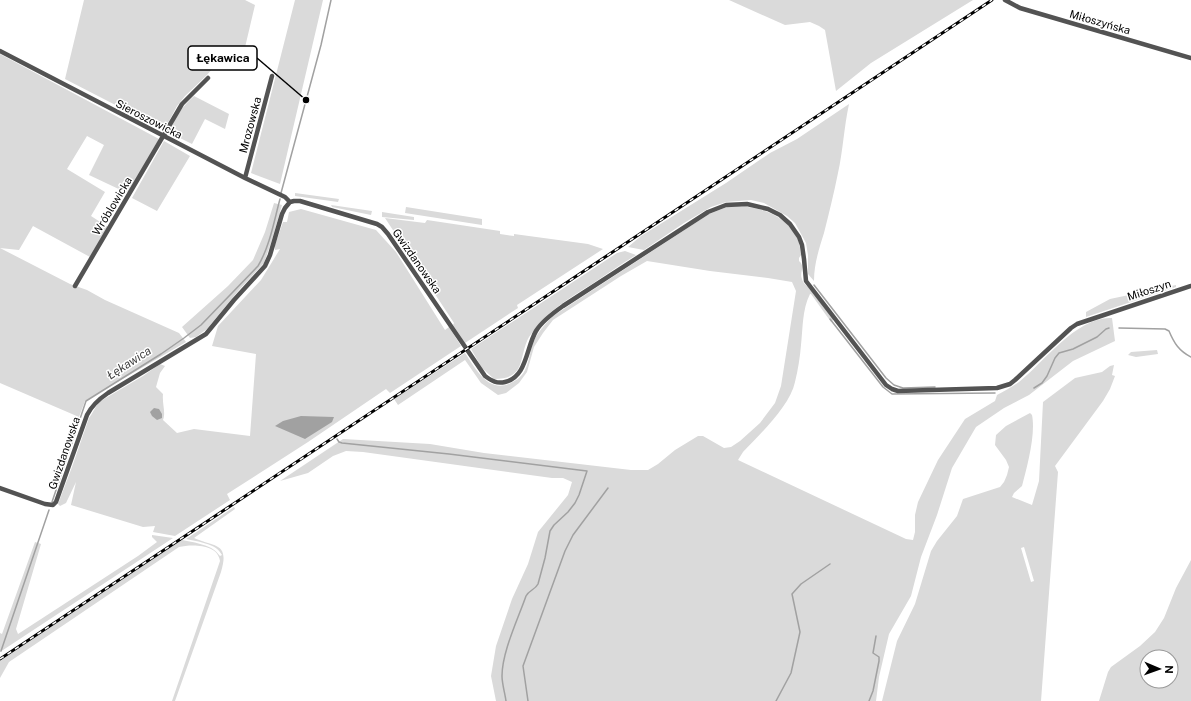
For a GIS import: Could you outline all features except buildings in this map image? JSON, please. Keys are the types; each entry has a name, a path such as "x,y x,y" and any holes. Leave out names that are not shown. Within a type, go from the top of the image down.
{"street":[{"name":"Miłoszyńska","path":"1005,0 1020,8 1191,58"},
{"name":"Sieroszowicka","path":"0,51 285,198 290,202"},
{"name":"Mrozowska","path":"245,178 272,76"},
{"name":"Wróblowicka","path":"75,286 182,104 208,78"},
{"name":"Gwizdanowska","path":"0,488 45,504 53,505 56,502 90,409 100,399 206,334 265,266 270,255 282,214 290,202 300,201 377,224 382,227 485,376 491,381 500,383 514,379 520,373 536,332 543,322 552,314 695,220 716,208 726,205 747,204 768,209 780,215 790,224 799,237 804,258 806,281"},
{"name":"Miłoszyn","path":"806,281 886,385 902,392 1005,387 1015,380 1071,328 1081,322 1191,286"}],"shaded area":[{"path":"84,0 245,0 255,5 242,60 226,53 206,76 185,96 162,129 65,79"},
{"path":"295,0 323,0 280,184 251,173"},
{"path":"729,0 973,0 871,63 836,91 825,30 810,22 785,25"},
{"path":"0,54 159,139 129,191 125,192 89,175 104,145 87,136 67,169 105,192 91,216 108,227 90,257 33,226 19,250 0,248"},
{"path":"194,96 229,114 225,129 205,119 192,144 170,133 173,122"},
{"path":"849,104 838,173 826,226 817,257 814,281 808,274 808,255 806,243 795,223 787,216 764,203 751,200 726,202 711,207 644,250 628,247 641,236 726,183 770,153 797,139"},
{"path":"164,141 190,156 157,211 132,198"},
{"path":"295,193 339,199 338,202 295,196"},
{"path":"274,203 282,205 264,263 239,290 207,329 196,337 190,338 182,327 228,286 253,260 265,232"},
{"path":"331,205 372,211 371,215 332,207"},
{"path":"738,206 756,208 773,214 788,225 799,243 801,255 799,261 802,265 801,276 803,281 821,301 834,319 831,322 810,294 804,313 799,364 792,391 787,401 774,419 743,452 738,460 906,539 913,540 915,532 915,515 918,502 938,460 965,419 995,401 997,395 1019,382 1062,342 1086,324 1099,319 1112,318 1115,341 1073,361 1029,395 1004,408 976,427 952,468 937,515 921,557 911,596 889,634 879,677 876,701 496,701 491,676 496,646 512,599 528,564 538,532 568,495 572,482 563,478 552,478 363,452 346,451 333,456 308,473 280,481 343,439 430,444 484,453 631,470 648,470 675,450 698,436 703,436 724,448 731,447 760,423 775,403 781,386 796,291 792,282 647,261 553,320 534,347 527,372 519,383 506,393 498,395 481,383 465,360 398,405 394,399 465,353 478,372 489,383 503,386 513,382 524,372 528,364 535,339 553,316 709,214 727,207"},
{"path":"406,207 482,219 482,225 405,213"},
{"path":"301,209 376,230 396,252 445,330 449,327 461,346 390,393 386,389 308,442 227,494 230,500 175,536 153,532 155,526 143,527 71,505 76,482 66,503 60,506 58,504 89,418 99,402 160,364 165,366 160,373 156,387 163,394 163,420 177,433 194,429 250,436 256,354 212,346 218,326 261,280 280,249 275,250 275,245 283,222 287,222 289,212"},
{"path":"382,212 414,217 414,220 382,217"},
{"path":"385,218 425,223 427,220 500,231 500,234 514,236 514,234 588,244 603,249 517,305 518,308 465,343 453,325 454,323"},
{"path":"0,248 70,284 87,290 105,300 179,333 186,342 85,401 79,417 0,383"},
{"path":"625,251 636,255 561,304 547,315 529,337 517,371 505,378 494,379 482,368 471,349 617,253"},
{"path":"1176,285 1176,287 1086,317 1086,312 1110,299"},
{"path":"1157,350 1158,354 1136,357 1128,355 1131,352"},
{"path":"1114,365 1112,375 1115,376 1110,389 1103,401 1055,466 1058,472 1041,701 882,701 897,641 915,604 931,551 957,516 963,499 1000,487 1007,475 1009,467 1006,460 995,445 996,435 1006,426 1030,413 1032,415 1032,441 1026,470 1022,486 1014,493 1012,497 1032,505 1039,481 1043,402 1075,378 1102,372","holes":["1024,547 1034,581 1031,582 1021,548"]},
{"path":"154,408 159,409 162,414 162,418 157,420 152,416 150,412"},
{"path":"301,416 334,417 332,422 305,439 275,426 283,421"},
{"path":"234,507 235,509 194,538 214,545 222,550 223,562 221,572 175,701 172,701 220,561 215,551 204,546 179,547 9,662 0,678 0,661 182,540 208,546 217,552 220,556 222,555 211,545 186,539"},
{"path":"152,535 173,538 0,652 0,633 2,634 35,542 41,544 16,629 18,634 157,542"},
{"path":"1191,560 1191,701 1099,701 1111,667 1140,646 1155,632 1164,618 1176,588"}],"waterway":[{"name":"Łękawica","path":"281,193 321,45 331,0"},
{"name":"Łękawica","path":"52,502 86,401 161,354 201,325 258,266 269,242 280,199"},
{"path":"814,285 886,378 894,385 903,388 935,387"},
{"path":"830,319 883,387 892,394 995,393"},
{"path":"1034,388 1042,383 1059,353 1073,349 1097,337 1109,328"},
{"path":"1119,328 1165,329 1169,331 1180,349 1191,357"},
{"path":"337,439 342,443 449,454 587,471 575,503 550,531 538,584 526,596 511,636 505,657 502,679 506,701"},
{"path":"528,701 523,666 565,551 573,535 608,488"},
{"name":"Łękawica","path":"1,651 49,510"},
{"path":"776,701 791,673 800,632 792,594 801,584 830,564"},
{"path":"869,701 873,691 879,661 879,657 873,653 876,636"}],"railway":[{"path":"0,659 992,0"}],"place":[{"name":"Łękawica","path":"306,100"}]}
